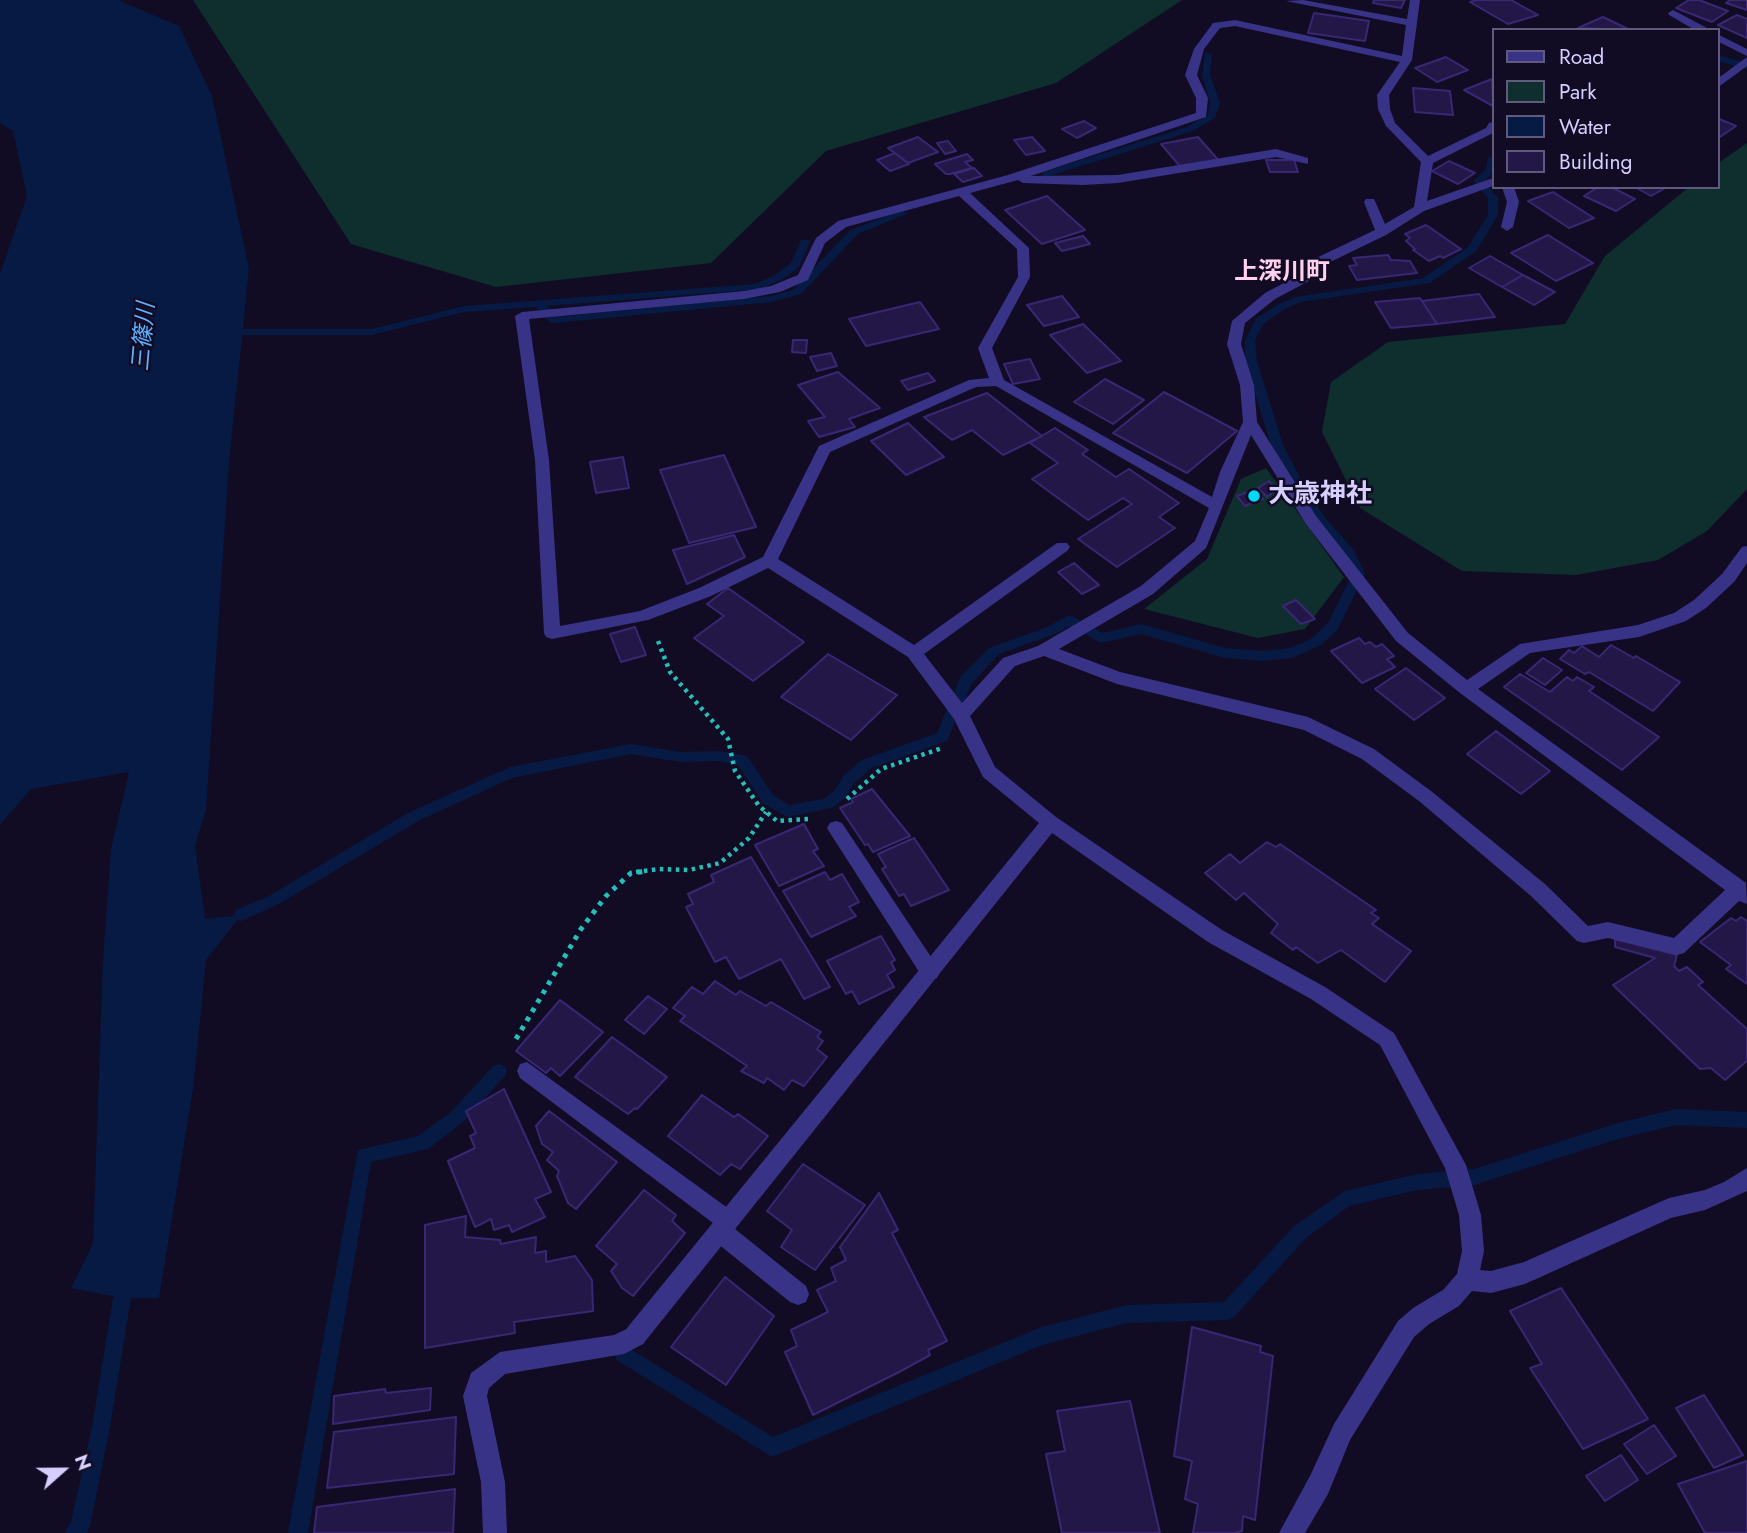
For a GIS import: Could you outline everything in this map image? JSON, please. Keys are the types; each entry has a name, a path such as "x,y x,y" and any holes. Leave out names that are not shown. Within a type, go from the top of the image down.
{"street":[{"path":"1415,0 1411,23 1412,40 1407,60 1383,95 1384,109 1390,124 1406,143 1427,161"},
{"path":"1291,1 1411,23"},
{"path":"1672,13 1699,28"},
{"path":"1217,506 998,382 974,383 824,449 769,561 705,592 650,613 552,633 542,460 522,316 744,295 775,289 803,277 820,241 842,224 1012,178 1202,115 1202,98 1191,75 1199,49 1217,25 1236,23 1407,60"},
{"path":"1719,38 1747,53"},
{"path":"1719,83 1747,60"},
{"path":"1427,161 1492,128"},
{"path":"1012,178 1083,181 1118,179 1276,153 1304,161"},
{"path":"1420,208 1427,161"},
{"path":"1044,650 1116,678 1308,724 1367,754 1425,796 1527,881 1584,935 1608,930 1676,947 1743,893 1466,689 1402,637 1311,520 1250,422 1247,385 1234,344 1239,321 1270,296 1304,278 1317,263 1382,232 1420,208 1492,182"},
{"path":"1507,227 1513,202 1509,189"},
{"path":"961,191 1024,248 1024,277 985,348 998,382"},
{"path":"1370,202 1382,232"},
{"path":"961,715 1009,662 1044,650 1147,590 1201,544 1217,506 1227,471 1250,422"},
{"path":"914,653 1062,547"},
{"path":"1466,689 1526,648 1639,631 1680,617 1700,604 1728,578 1747,551"},
{"path":"769,561 914,653 961,715 989,772 1051,822 1215,936 1318,993 1387,1039 1455,1165 1470,1215 1473,1251 1467,1279 1451,1298 1406,1329 1342,1432 1319,1486 1291,1533"},
{"path":"495,1533 493,1482 475,1396 479,1381 500,1363 616,1346 635,1336 1051,822"},
{"path":"836,828 930,972"},
{"path":"527,1071 724,1226 798,1294"},
{"path":"1467,1279 1491,1282 1525,1273 1669,1208 1705,1200 1732,1189 1747,1178"}],"path":[{"path":"650,613 670,672 729,739 735,771 759,806 777,821 813,819"},
{"path":"844,802 881,769 972,737"},
{"path":"510,1050 581,929 606,896 631,873 659,869 689,870 720,863 749,838 766,812"}],"green space":[{"path":"193,0 1182,0 1056,83 826,151 711,263 496,287 351,244"},
{"path":"1747,143 1747,489 1707,531 1658,560 1576,575 1462,571 1360,508 1322,432 1331,382 1388,342 1565,324 1605,256 1687,189 1719,189 1719,163"},
{"path":"1266,468 1344,577 1305,629 1258,638 1144,609 1207,559 1241,479"}],"water":[{"name":"三篠川","path":"0,0 118,0 179,26 212,96 249,269 229,462 206,810 195,845 205,919 241,915 206,960 193,1089 159,1298 122,1298 71,1288 93,1244 103,961 111,849 129,772 31,789 0,825 0,274 27,196 13,131 0,123"}],"building":[{"path":"1374,0 1405,0 1401,8 1373,3"},
{"path":"1511,0 1538,15 1508,24 1470,2"},
{"path":"1689,0 1699,0 1728,11 1712,22 1676,8"},
{"path":"1730,0 1747,0 1747,10 1726,3"},
{"path":"1314,13 1369,21 1365,41 1308,33"},
{"path":"1737,15 1747,19 1747,38 1718,25"},
{"path":"1603,17 1626,28 1578,28"},
{"path":"1446,57 1468,70 1437,82 1415,68"},
{"path":"1492,79 1492,105 1464,90"},
{"path":"1413,88 1450,91 1453,115 1415,112"},
{"path":"1719,119 1736,126 1719,138"},
{"path":"1084,121 1096,128 1077,138 1062,129"},
{"path":"918,137 938,152 908,163 888,148"},
{"path":"1032,137 1045,151 1026,155 1014,140"},
{"path":"1198,137 1221,163 1184,171 1161,144"},
{"path":"948,141 956,151 945,154 937,143"},
{"path":"895,153 909,164 890,171 877,160"},
{"path":"967,154 973,160 965,162 972,168 946,174 935,164"},
{"path":"1266,160 1294,160 1298,172 1270,172"},
{"path":"1449,161 1475,173 1458,184 1432,171"},
{"path":"974,168 982,176 963,182 954,174"},
{"path":"1595,189 1615,189 1635,199 1616,211 1584,196"},
{"path":"1639,189 1663,189 1651,196"},
{"path":"1553,192 1594,218 1569,228 1528,201"},
{"path":"1047,196 1085,230 1042,244 1005,210"},
{"path":"1426,225 1461,249 1443,258 1440,256 1429,261 1413,250 1415,249 1406,241 1410,238 1405,234"},
{"path":"1548,235 1593,263 1556,281 1511,253"},
{"path":"1083,236 1090,244 1062,251 1055,243"},
{"path":"1388,255 1391,260 1410,261 1417,273 1357,280 1349,266 1357,265 1353,258"},
{"path":"1490,256 1523,275 1502,287 1469,268"},
{"path":"1523,275 1555,292 1534,305 1502,287"},
{"path":"1479,294 1495,317 1437,324 1422,301"},
{"path":"1062,296 1079,317 1044,326 1027,305"},
{"path":"1420,298 1437,324 1391,328 1375,302"},
{"path":"920,302 939,329 866,346 849,319"},
{"path":"1083,324 1121,361 1087,373 1050,335"},
{"path":"793,340 807,340 806,353 792,352"},
{"path":"831,353 837,366 817,371 810,357"},
{"path":"1030,359 1040,379 1013,384 1004,364"},
{"path":"838,372 880,408 849,419 855,427 819,437 808,421 825,417 798,385"},
{"path":"928,373 935,381 908,390 901,381"},
{"path":"1105,379 1144,400 1113,424 1074,402"},
{"path":"1164,392 1237,431 1187,473 1113,433"},
{"path":"987,393 1042,436 1003,455 972,430 952,440 924,417"},
{"path":"908,423 944,457 906,475 871,441"},
{"path":"1055,428 1088,450 1082,454 1116,477 1129,469 1179,503 1159,517 1175,528 1117,567 1078,539 1132,504 1123,498 1088,520 1032,479 1058,463 1030,443"},
{"path":"724,455 756,527 689,543 660,470"},
{"path":"623,457 629,488 596,493 590,462"},
{"path":"1269,481 1276,490 1267,497 1258,488"},
{"path":"1254,490 1263,499 1245,506 1237,496"},
{"path":"734,535 745,557 687,584 673,550"},
{"path":"1074,563 1099,585 1082,594 1058,572"},
{"path":"728,588 804,642 753,681 694,638 724,616 707,604"},
{"path":"1296,600 1315,619 1301,624 1283,606"},
{"path":"635,627 646,655 621,662 610,634"},
{"path":"1359,638 1365,644 1370,642 1376,647 1382,644 1394,656 1387,659 1395,667 1362,683 1331,651"},
{"path":"1611,645 1634,658 1636,656 1680,682 1653,711 1589,672 1585,674 1560,659 1569,650 1574,653 1582,646 1599,657"},
{"path":"828,654 897,695 851,740 781,697"},
{"path":"1543,658 1562,670 1545,685 1526,673"},
{"path":"1406,668 1445,698 1414,720 1375,689"},
{"path":"1520,674 1550,692 1567,677 1573,681 1577,677 1594,687 1589,691 1659,737 1622,770 1504,687"},
{"path":"1496,731 1550,771 1521,794 1467,754"},
{"path":"872,789 910,836 873,852 868,844 865,845 840,808 853,802 851,799"},
{"path":"804,824 818,849 813,851 824,866 779,886 755,845"},
{"path":"914,838 949,890 911,906 904,894 899,896 882,869 886,867 878,854"},
{"path":"1267,842 1276,847 1280,844 1376,910 1371,913 1379,918 1372,924 1411,951 1385,982 1341,950 1318,963 1296,947 1293,950 1271,933 1278,924 1244,893 1236,900 1205,873 1230,854 1240,863"},
{"path":"751,857 830,987 804,999 781,959 739,979 726,957 715,962 686,907 693,904 688,894 714,882 711,875"},
{"path":"825,872 830,880 842,874 859,902 849,907 856,916 811,937 783,891"},
{"path":"1741,917 1747,921 1747,984 1726,969 1731,965 1700,942 1731,918 1736,921"},
{"path":"881,936 895,960 891,962 895,970 887,975 894,987 859,1004 852,991 846,994 827,961"},
{"path":"1615,939 1677,955 1674,966 1679,971 1687,967 1703,982 1698,985 1747,1029 1747,1061 1725,1080 1711,1068 1700,1069 1613,985 1655,958 1615,947"},
{"path":"715,981 736,995 740,991 766,1006 771,1002 821,1032 817,1037 823,1041 817,1049 827,1057 804,1086 792,1080 784,1090 767,1078 764,1083 741,1071 747,1066 680,1021 685,1016 673,1008 692,987 703,994"},
{"path":"648,996 667,1009 644,1034 625,1020"},
{"path":"560,1000 603,1032 560,1076 551,1068 546,1073 516,1051"},
{"path":"612,1037 667,1077 637,1109 628,1114 575,1077"},
{"path":"504,1089 551,1192 535,1199 545,1217 512,1232 509,1225 494,1230 491,1219 475,1227 448,1161 475,1148 470,1136 476,1133 466,1111"},
{"path":"702,1095 734,1117 738,1114 768,1136 740,1169 731,1164 720,1175 668,1136"},
{"path":"549,1111 617,1162 576,1209 568,1203 557,1176 559,1171 547,1160 553,1152 542,1144 536,1126"},
{"path":"803,1164 865,1205 815,1270 781,1247 792,1230 767,1211"},
{"path":"644,1190 676,1215 672,1221 685,1233 633,1296 622,1288 611,1271 617,1264 596,1246"},
{"path":"879,1193 898,1230 892,1233 947,1341 928,1350 930,1355 813,1415 785,1352 797,1346 791,1330 828,1312 817,1290 836,1281 831,1268 846,1260 840,1247"},
{"path":"466,1216 465,1237 500,1240 501,1244 536,1237 535,1253 546,1251 546,1262 575,1256 592,1280 593,1311 514,1322 515,1333 425,1348 425,1225"},
{"path":"725,1277 774,1316 726,1385 671,1347"},
{"path":"1561,1288 1648,1419 1583,1449 1530,1368 1542,1364 1510,1311"},
{"path":"1192,1327 1261,1346 1260,1352 1273,1356 1255,1520 1243,1516 1242,1531 1235,1533 1193,1533 1198,1504 1185,1499 1192,1461 1174,1456"},
{"path":"431,1388 430,1410 333,1424 334,1396 385,1389 386,1393"},
{"path":"1704,1395 1743,1455 1714,1468 1676,1408"},
{"path":"1130,1401 1160,1533 1062,1533 1046,1454 1065,1451 1057,1411"},
{"path":"456,1417 454,1474 327,1488 334,1432"},
{"path":"1654,1425 1676,1456 1647,1474 1624,1444"},
{"path":"1621,1455 1638,1480 1605,1501 1586,1476"},
{"path":"1747,1461 1747,1533 1705,1533 1678,1484"},
{"path":"455,1489 453,1533 314,1533 317,1507"}],"waterway":[{"path":"1046,174 1190,129 1212,116 1215,103 1206,75 1208,54"},
{"path":"1719,59 1747,66"},
{"path":"241,915 274,900 413,817 510,773 631,749 680,757 719,756 742,760 768,799 787,811 827,804 840,794 849,779 867,764 942,737 966,680 994,651 1050,631 1070,620 1101,638 1141,629 1225,653 1262,656 1292,653 1316,642 1333,626 1359,573 1349,552 1323,523 1304,495 1277,445 1251,361 1250,340 1260,321 1299,299 1426,281 1472,249 1493,215 1493,198 1479,181 1491,170 1492,164"},
{"path":"538,303 554,320 772,299 797,292 854,232 904,213"},
{"path":"538,303 757,287 779,277 795,265 805,242"},
{"path":"242,332 372,332 464,309 538,303"},
{"path":"298,1533 364,1156 422,1143 457,1117 499,1071"},
{"path":"623,1354 772,1447 1042,1336 1127,1314 1228,1311 1300,1232 1345,1199 1417,1182 1474,1177 1618,1131 1676,1117 1747,1120"},
{"path":"75,1533 80,1526 101,1427 122,1298"}],"place":[{"name":"大歳神社","path":"1254,496"}],"district":[{"name":"上深川町","path":"1282,273"}]}
